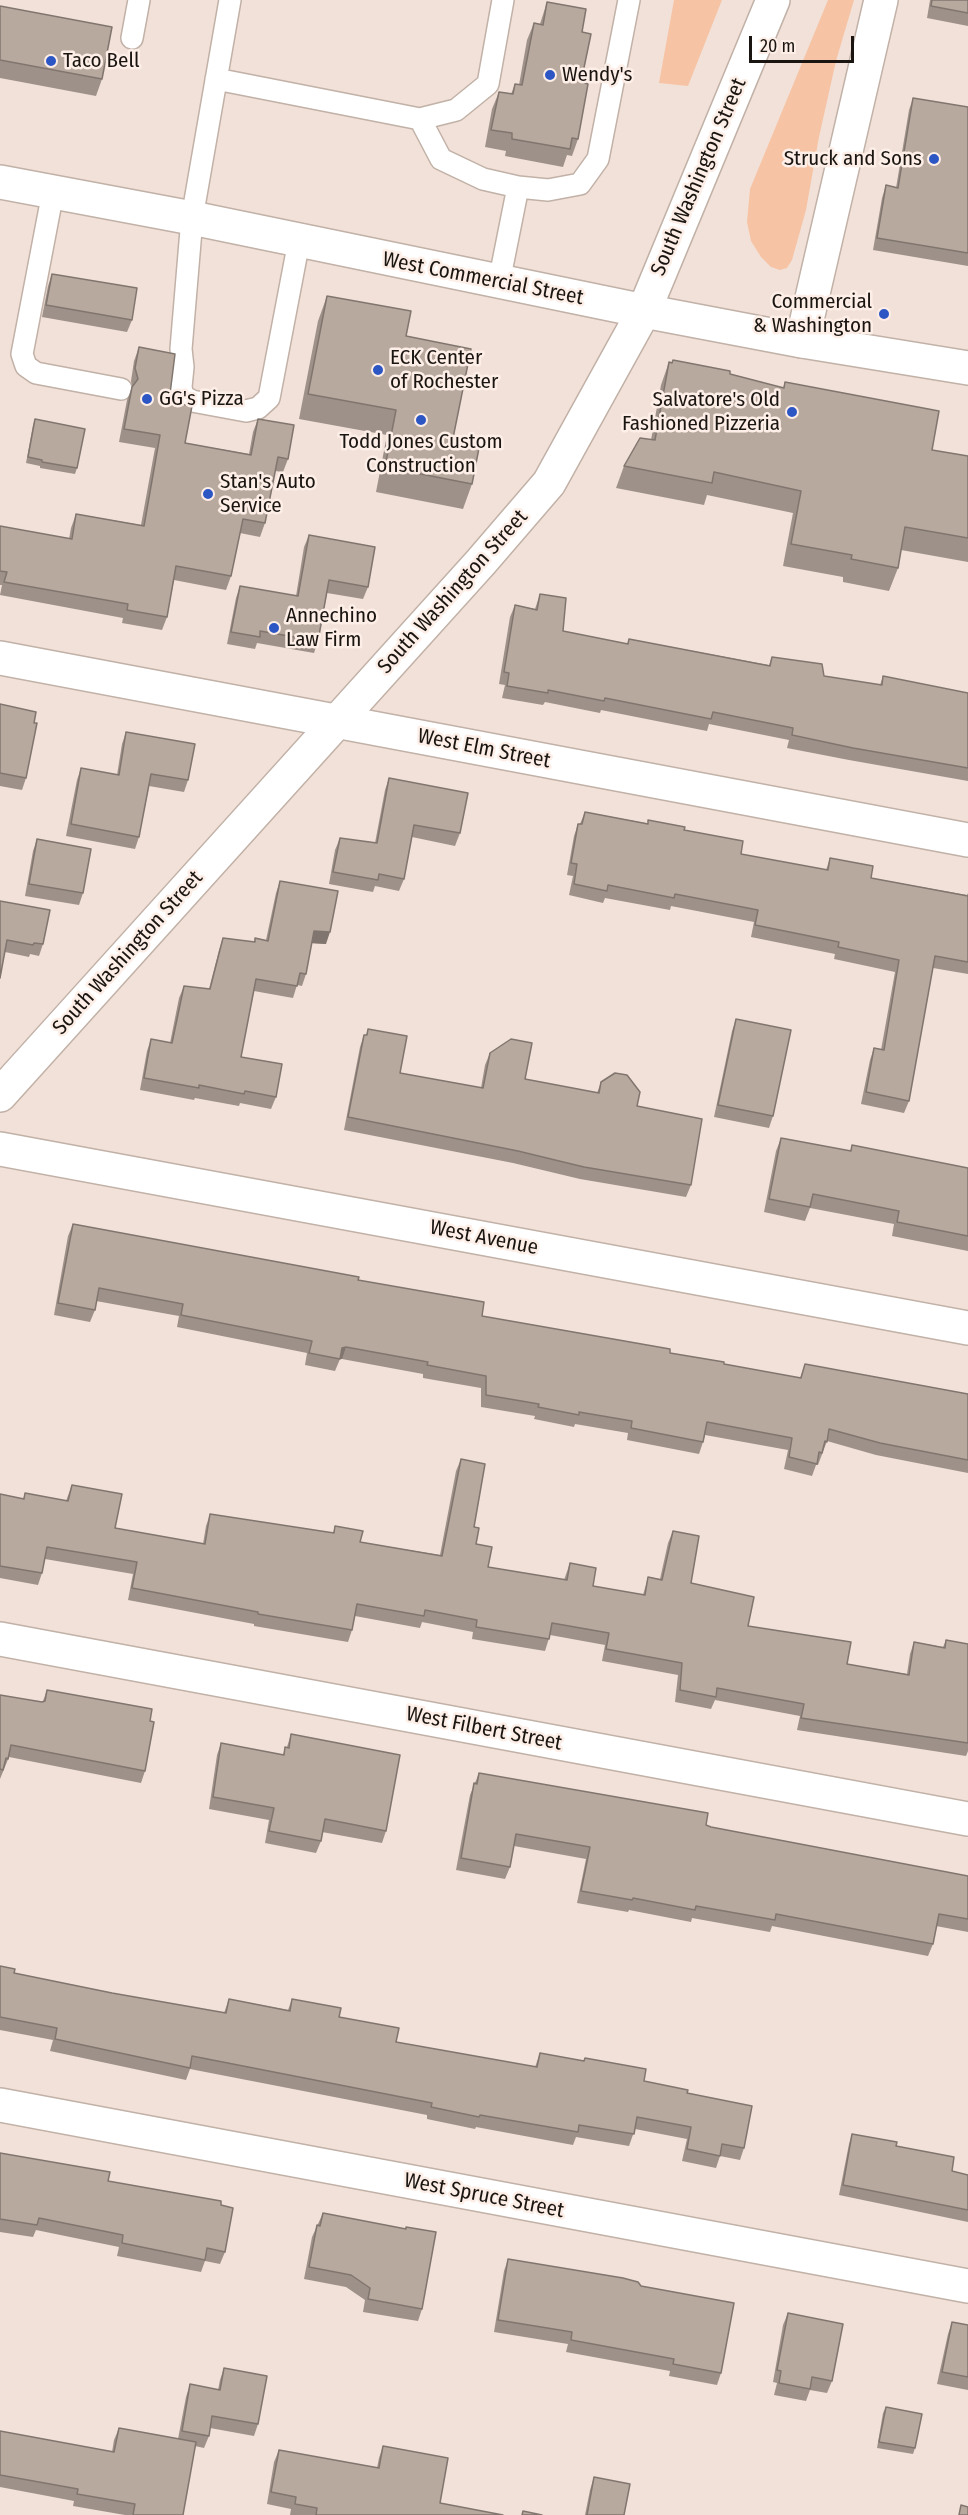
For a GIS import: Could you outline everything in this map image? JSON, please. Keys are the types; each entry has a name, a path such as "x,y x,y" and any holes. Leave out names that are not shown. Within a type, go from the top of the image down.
{"street":[{"name":"South Washington Street","path":"0,1095 514,525 549,483 644,311 773,0"},
{"path":"802,341 881,0"},
{"name":"West Commercial Street","path":"0,182 192,218 644,311 802,341 968,368"},
{"name":"West Elm Street","path":"0,658 968,840"},
{"name":"West Avenue","path":"0,1149 968,1328"},
{"name":"West Filbert Street","path":"0,1639 968,1819"},
{"name":"West Spruce Street","path":"0,2105 968,2286"}],"lane":[{"path":"132,38 138,0"},
{"path":"230,0 192,218 181,387 183,396 192,401 246,411 258,408 268,398 299,241"},
{"path":"216,79 420,119 456,110 488,84 503,0"},
{"path":"420,119 441,159 483,179 518,187 548,190 580,184 598,159 629,0"},
{"path":"499,282 518,187"},
{"path":"53,192 22,354 26,366 36,372 121,389"}],"shaded area":[{"path":"674,0 722,0 688,86 659,83"},
{"path":"828,0 854,0 836,61 806,210 792,260 787,268 780,270 771,267 761,257 751,241 747,222 750,189"}],"building":[{"path":"932,0 968,0 968,13 931,6"},
{"name":"Wendy's","path":"547,2 586,9 582,32 591,34 581,82 588,84 578,139 572,138 570,149 512,139 512,133 491,130 499,92 513,94 515,84 522,85 534,23 543,25"},
{"name":"Taco Bell","path":"0,6 112,27 102,79 0,60"},
{"name":"Struck and Sons","path":"913,98 968,107 968,253 877,238 886,185 898,188"},
{"path":"52,274 137,288 132,320 46,305"},
{"path":"327,296 411,311 406,336 471,349 452,443 479,448 472,484 385,467 396,410 308,394"},
{"path":"139,347 175,354 169,402 192,406 185,443 251,455 258,419 294,425 288,459 278,457 265,523 243,519 231,576 176,566 167,617 127,610 128,604 4,582 7,572 0,571 0,526 72,539 76,514 144,526 160,435 124,429 132,387 138,379 135,368"},
{"path":"673,360 730,371 730,374 784,388 785,382 939,411 932,450 968,456 968,538 905,527 898,568 851,559 852,555 791,544 801,491 714,472 712,483 624,466 640,438 655,440 669,362 672,363"},
{"path":"35,419 85,429 77,468 42,462 42,460 28,457"},
{"path":"309,535 375,547 368,587 329,580 318,641 260,631 260,637 231,632 240,586 298,596"},
{"path":"540,594 566,598 563,631 628,644 629,639 770,666 772,657 822,664 824,676 882,685 883,676 968,693 968,768 792,735 793,728 713,712 711,719 605,698 604,701 548,690 548,693 507,686 509,673 504,672 515,605 537,610"},
{"path":"0,704 36,712 34,723 37,723 26,778 0,773"},
{"path":"126,732 195,744 188,780 151,774 139,837 71,824 81,768 119,775"},
{"path":"389,778 468,793 460,833 414,825 404,879 379,874 378,880 333,872 340,838 377,843"},
{"path":"585,812 648,824 648,820 685,827 684,830 743,841 741,854 828,870 830,858 873,866 871,878 968,896 968,962 935,956 909,1101 866,1092 874,1048 884,1050 899,960 838,947 839,942 755,925 758,910 675,894 674,898 608,885 607,891 574,884 577,864 571,863 578,824 582,824"},
{"path":"37,839 91,849 83,893 29,884"},
{"path":"280,881 338,891 330,932 314,931 306,974 300,973 297,986 256,979 241,1057 282,1064 276,1097 245,1091 244,1094 199,1085 199,1088 144,1078 151,1039 172,1043 184,986 210,989 223,938 255,942 255,938 268,941"},
{"path":"0,901 50,910 43,944 34,943 33,945 7,940 0,978"},
{"path":"736,1019 791,1030 773,1116 718,1105"},
{"path":"368,1029 407,1036 400,1073 483,1088 490,1053 511,1039 532,1043 525,1079 599,1093 601,1082 615,1073 627,1075 640,1092 637,1106 702,1119 691,1185 584,1167 518,1151 348,1117 364,1035 367,1035"},
{"path":"781,1138 851,1151 852,1145 968,1168 968,1236 897,1222 899,1211 813,1194 810,1207 769,1199"},
{"path":"73,1224 359,1277 358,1280 484,1302 482,1316 670,1349 670,1353 724,1362 724,1364 801,1378 805,1364 968,1394 968,1460 880,1443 829,1429 827,1442 825,1441 822,1453 819,1452 817,1464 789,1457 792,1438 707,1422 703,1442 631,1428 632,1421 579,1412 579,1415 538,1407 539,1404 486,1395 486,1376 427,1365 428,1362 346,1347 342,1348 340,1359 309,1353 312,1341 181,1315 183,1304 99,1288 95,1310 58,1303"},
{"path":"461,1459 485,1464 474,1527 479,1528 476,1544 492,1547 488,1567 567,1580 570,1563 596,1568 593,1586 645,1595 648,1577 662,1580 673,1531 699,1536 691,1583 754,1597 748,1626 851,1642 847,1664 909,1675 914,1642 945,1648 946,1640 968,1644 968,1743 801,1718 804,1704 717,1688 716,1697 680,1690 682,1663 606,1649 609,1633 552,1623 549,1639 476,1627 477,1620 425,1610 424,1616 357,1604 352,1630 258,1614 258,1612 132,1588 137,1562 47,1547 42,1573 0,1566 0,1494 24,1499 25,1493 68,1501 72,1485 122,1494 115,1528 205,1544 210,1514 334,1533 335,1526 363,1531 360,1542 442,1556"},
{"path":"47,1690 152,1709 150,1721 154,1722 145,1771 11,1745 3,1770 0,1769 0,1695 42,1702 45,1701"},
{"path":"291,1734 400,1755 386,1831 325,1819 321,1841 269,1831 274,1808 213,1797 221,1743 284,1755 285,1747 289,1748"},
{"path":"479,1773 708,1813 706,1825 711,1827 968,1876 968,1919 939,1914 933,1944 776,1914 775,1920 696,1906 695,1910 581,1891 590,1847 516,1834 510,1867 461,1858 474,1783 477,1784"},
{"path":"0,1966 15,1969 14,1973 226,2013 229,1999 290,2011 292,1999 341,2008 339,2017 399,2028 396,2042 537,2067 540,2053 646,2069 644,2081 688,2090 687,2093 752,2106 744,2148 722,2144 720,2156 687,2149 691,2127 637,2117 634,2134 579,2125 578,2132 480,2115 479,2117 431,2107 432,2103 192,2056 190,2068 55,2039 57,2028 0,2017"},
{"path":"852,2134 897,2142 896,2146 954,2157 952,2171 968,2175 968,2210 843,2185"},
{"path":"0,2153 110,2172 108,2181 221,2201 221,2205 233,2208 225,2252 207,2248 205,2260 122,2243 123,2235 39,2218 37,2225 0,2219"},
{"path":"323,2213 406,2229 406,2227 436,2232 422,2309 368,2299 370,2288 351,2275 309,2267 317,2225 320,2226"},
{"path":"508,2259 623,2278 638,2282 641,2286 734,2303 721,2373 673,2364 674,2359 571,2340 572,2332 498,2320"},
{"path":"788,2313 843,2324 832,2381 812,2377 810,2389 779,2383 781,2371 777,2370"},
{"path":"952,2322 968,2325 968,2377 942,2372"},
{"path":"224,2368 267,2376 258,2424 212,2416 209,2436 182,2431 190,2384 220,2390"},
{"path":"886,2407 922,2414 915,2448 879,2442"},
{"path":"119,2428 196,2442 183,2515 133,2515 135,2504 77,2494 78,2489 0,2475 0,2431 114,2452"},
{"path":"383,2446 448,2458 440,2503 503,2515 316,2515 317,2508 295,2504 296,2497 271,2492 279,2450 379,2468"},
{"path":"594,2477 630,2484 624,2515 587,2515"},
{"path":"961,2505 968,2507 968,2515 959,2515"},
{"path":"523,2511 542,2515 522,2515"}],"place":[{"name":"Taco Bell","path":"51,61"},
{"name":"Wendy's","path":"550,75"},
{"name":"Struck and Sons","path":"934,159"},
{"name":"Commercial & Washington","path":"884,314"},
{"name":"ECK Center of Rochester","path":"378,370"},
{"name":"GG's Pizza","path":"147,399"},
{"name":"Salvatore's Old Fashioned Pizzeria","path":"792,412"},
{"name":"Todd Jones Custom Construction","path":"421,420"},
{"name":"Stan's Auto Service","path":"208,494"},
{"name":"Annechino Law Firm","path":"274,628"}]}
